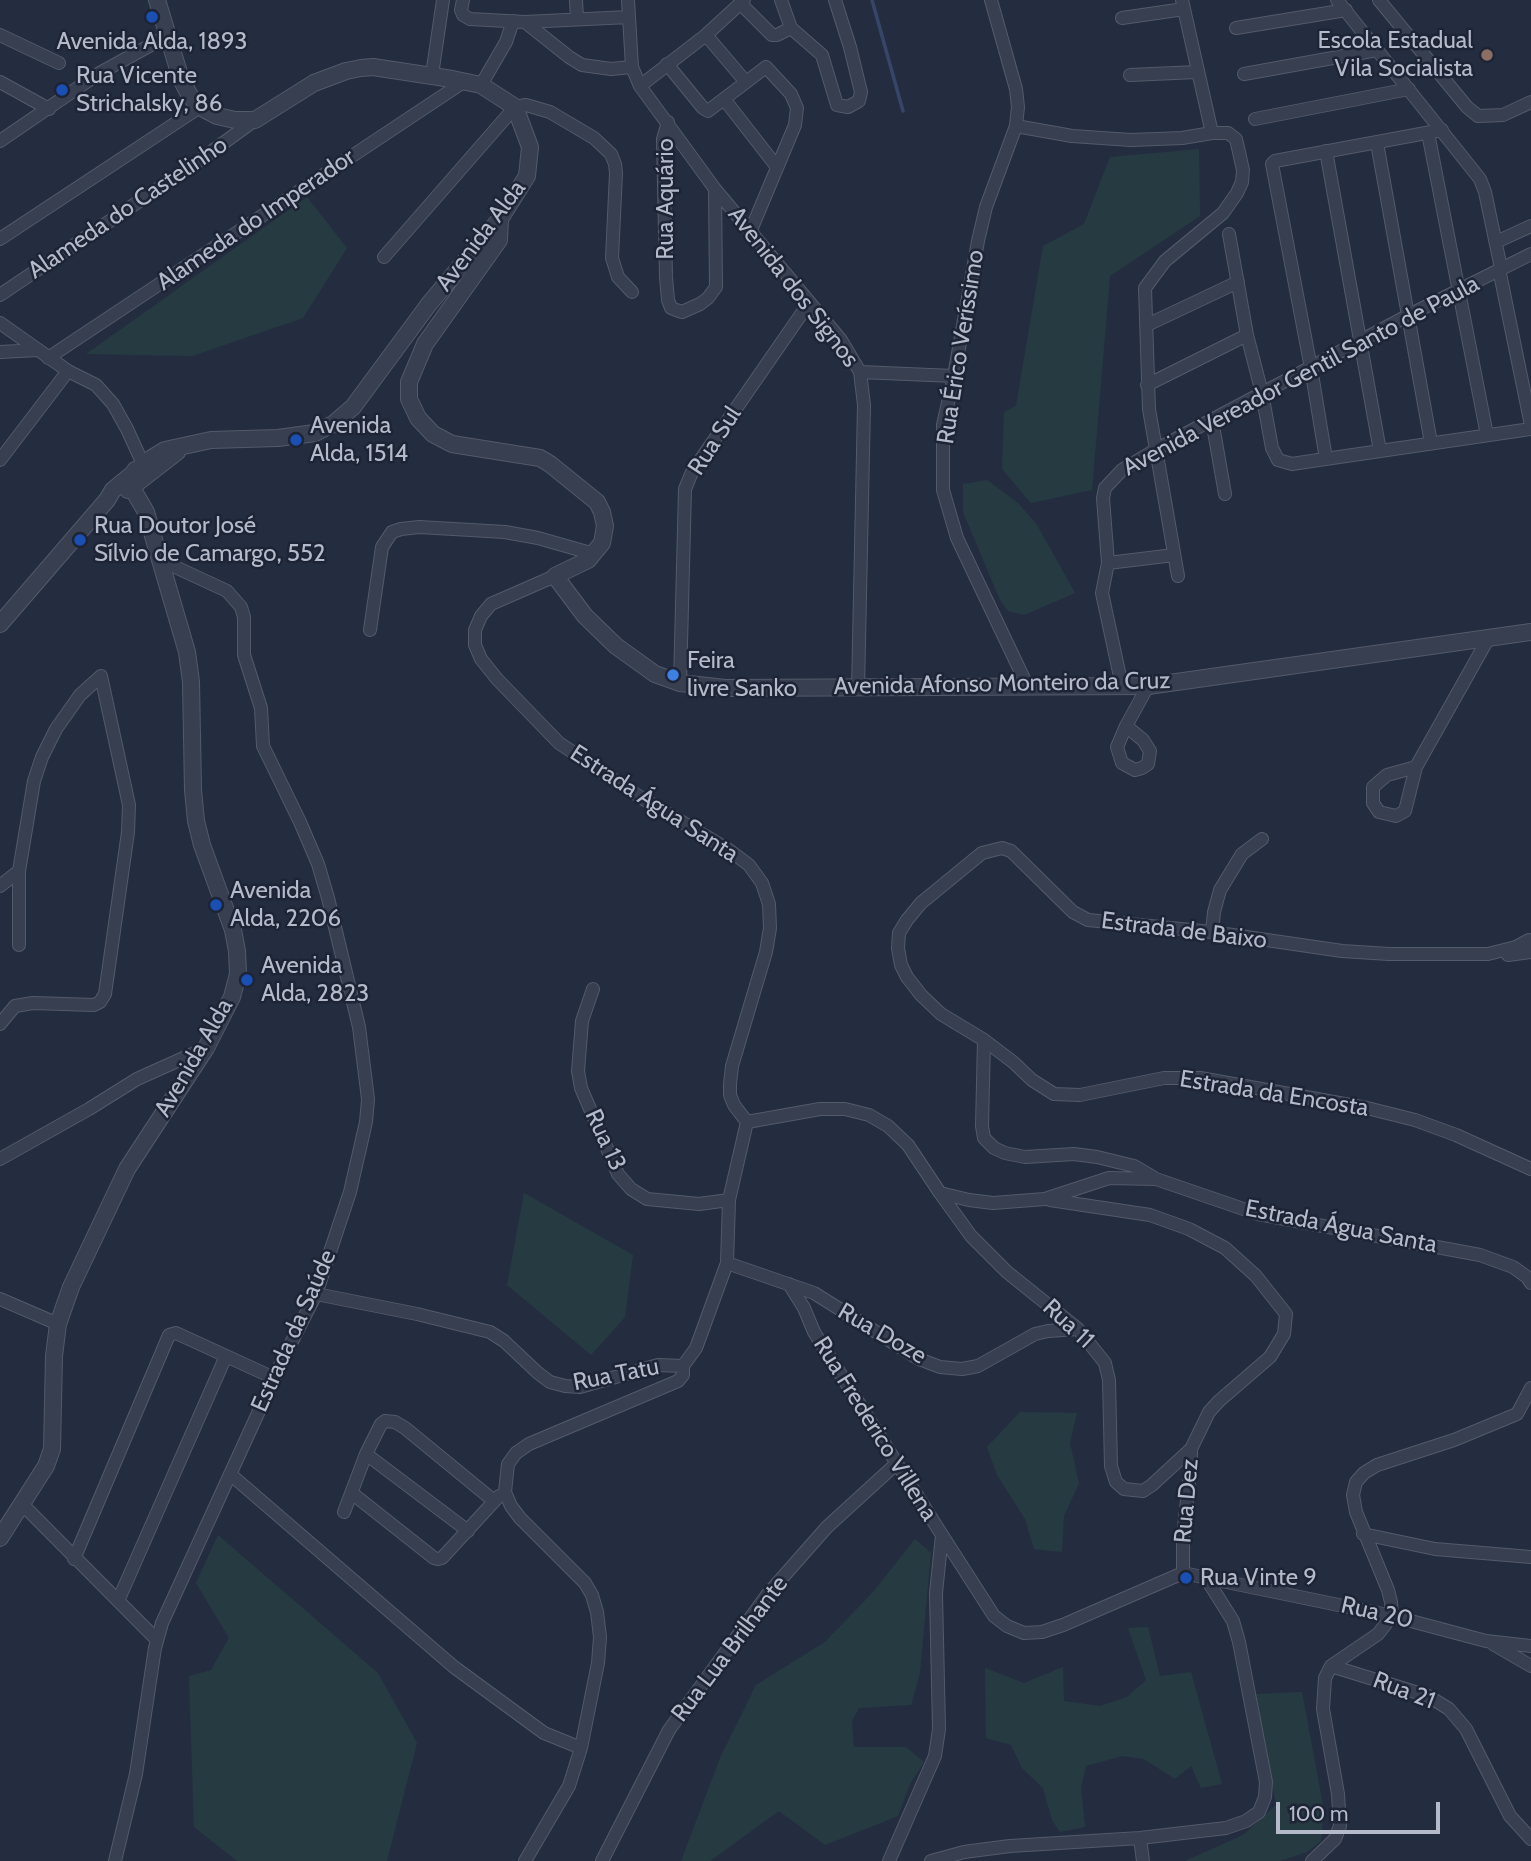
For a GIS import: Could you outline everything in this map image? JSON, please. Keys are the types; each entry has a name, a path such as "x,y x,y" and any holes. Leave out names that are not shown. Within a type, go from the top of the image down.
{"street":[{"path":"157,0 181,79 190,96 200,107 226,118 255,120 314,83 346,71 373,67 473,83 515,107"},
{"path":"432,75 443,0"},
{"path":"463,0 461,10 463,15 470,19 519,21 629,17"},
{"path":"576,0 577,18"},
{"name":"Avenida dos Signos","path":"628,0 632,67 640,86 715,189 841,340 860,372 864,405 858,688"},
{"path":"781,0 791,28 822,55 837,105 848,107 862,97 835,0"},
{"name":"Rua Érico Veríssimo","path":"991,0 1016,89 1018,107 1016,125 986,207 978,241 943,425 943,490 957,538 1027,685"},
{"path":"1229,234 1247,335 1272,448 1278,460 1283,463 1326,459 1531,427 1496,242 1480,180 1337,0"},
{"path":"1380,0 1467,107 1478,116 1503,116 1531,102"},
{"path":"640,86 706,35 743,2 772,35 791,28"},
{"path":"1122,18 1183,5 1212,133"},
{"path":"1236,28 1346,10"},
{"path":"473,83 519,21"},
{"path":"519,21 582,65 611,69 632,67"},
{"path":"0,34 59,63"},
{"path":"0,141 98,74 169,35"},
{"path":"706,35 745,81"},
{"path":"1244,74 1377,50"},
{"path":"667,64 708,111 766,67 791,93 797,108 795,125 751,230"},
{"path":"1130,75 1198,72"},
{"path":"0,82 49,109"},
{"name":"Alameda do Imperador","path":"43,354 473,83"},
{"path":"1255,119 1409,89"},
{"path":"724,99 777,166"},
{"path":"384,257 515,107 526,105 550,112 594,138 611,153 616,173 612,258 618,277 632,292"},
{"path":"0,239 200,107"},
{"name":"Avenida Alda","path":"107,500 113,490 165,450 211,440 303,436 333,424 353,407 429,304 500,219 527,176 530,147 515,107"},
{"name":"Alameda do Castelinho","path":"0,295 255,120"},
{"name":"Rua Aquário","path":"668,122 663,139 666,277 671,308 682,312 714,292 718,277 715,189"},
{"path":"1016,125 1072,136 1131,140 1182,138 1212,133 1228,133 1236,139 1243,170 1237,193 1223,213 1165,261 1145,288 1149,409 1178,576"},
{"path":"1326,459 1272,164 1275,161 1441,130"},
{"path":"1428,133 1487,435"},
{"path":"1377,143 1431,443"},
{"path":"1326,151 1380,451"},
{"path":"370,630 382,547 392,532 419,527 505,532 594,554 602,543 605,526 597,502 540,458 452,444 433,434 418,418 409,399 409,382 425,344 499,240 500,219"},
{"path":"1496,242 1531,226"},
{"name":"Avenida Vereador Gentil Santo de Paula","path":"1122,686 1102,593 1108,563 1104,488 1122,470 1157,449 1458,289 1531,254"},
{"path":"1147,325 1238,282"},
{"name":"Rua Sul","path":"680,683 685,489 699,463 809,303"},
{"path":"0,323 68,371 96,385 113,404 127,429 142,470"},
{"path":"1147,386 1247,335"},
{"path":"0,352 43,354"},
{"path":"0,460 68,371"},
{"path":"860,372 954,376"},
{"path":"1212,420 1225,494"},
{"name":"Avenida Alda","path":"107,500 132,488 142,470"},
{"name":"Avenida Alda","path":"0,1538 46,1466 52,1449 58,1324 71,1287 127,1169 206,1048 232,996 237,974 237,951 230,919 202,845 196,821 192,790 191,682 187,652 146,512 142,470"},
{"name":"Avenida Alda","path":"132,488 146,512"},
{"path":"0,624 107,500"},
{"name":"Estrada Água Santa","path":"594,554 575,568 491,604 481,616 475,630 475,645 481,659 497,679 559,743 640,797 729,850 749,865 762,884 769,904 770,928 766,952 732,1066 730,1084 730,1096 734,1105 747,1122"},
{"path":"1108,563 1174,555"},
{"name":"Estrada da Saúde","path":"115,1861 136,1774 157,1640 166,1613 274,1378 316,1294 349,1192 366,1122 368,1099 357,1017 338,931 318,864 263,746 261,708 244,655 244,617 241,607 227,591 158,559"},
{"name":"Avenida Afonso Monteiro da Cruz","path":"555,576 585,616 616,646 655,674 680,683 724,688 1148,686 1531,632"},
{"path":"1416,767 1488,639"},
{"path":"0,1024 15,1006 33,1003 94,1006 105,994 128,832 129,805 101,676 80,695 56,729 34,781 19,871 19,945"},
{"path":"1126,726 1148,686"},
{"path":"1212,932 1220,890 1242,854 1262,839"},
{"name":"Estrada de Baixo","path":"984,1040 941,1014 921,995 901,965 899,933 921,903 982,853 1002,848 1011,852 1079,917 1366,953 1494,953 1531,945"},
{"path":"0,886 19,871"},
{"name":"Rua 13","path":"593,989 582,1021 578,1071 581,1088 618,1174 631,1189 647,1199 699,1204 729,1200"},
{"path":"984,1040 982,1126 984,1138 994,1148 1025,1157 1074,1154 1097,1157 1134,1166 1156,1179"},
{"name":"Estrada da Encosta","path":"984,1040 1032,1080 1054,1094 1080,1095 1164,1078 1200,1078 1367,1108 1415,1120 1457,1135 1531,1169"},
{"path":"0,1159 137,1079 206,1048"},
{"path":"747,1122 820,1109 845,1109 869,1115 888,1126 908,1145 940,1193"},
{"name":"Rua Tatu","path":"316,1294 490,1332 504,1341 538,1373 565,1386 580,1387 657,1365 683,1366 696,1348 727,1263 729,1200 747,1122"},
{"name":"Estrada Água Santa","path":"940,1193 993,1203 1045,1199 1109,1178 1156,1179 1258,1214 1480,1255 1513,1267 1531,1283"},
{"name":"Rua 11","path":"940,1193 971,1236 1007,1272 1078,1329 1097,1350 1107,1372 1111,1413 1111,1466 1116,1482 1124,1489 1143,1491 1191,1449"},
{"name":"Rua Dez","path":"942,1535 994,1616 1007,1626 1024,1633 1042,1632 1063,1625 1183,1573 1183,1537 1191,1449 1209,1412 1270,1357 1284,1334 1286,1314 1256,1276 1225,1248 1189,1229 1150,1215 1045,1199"},
{"name":"Rua Doze","path":"727,1263 814,1293 919,1359 940,1367 962,1369 978,1366 1035,1334 1078,1329"},
{"name":"Rua Frederico Villena","path":"789,1284 804,1308 814,1332 942,1535 936,1593 939,1729 935,1756 889,1861"},
{"path":"0,1299 58,1324"},
{"path":"75,1559 169,1335 176,1333 274,1378"},
{"path":"118,1601 226,1356"},
{"path":"525,1861 569,1786 581,1748 598,1663 600,1637 592,1595 585,1583 520,1518 505,1492 508,1464 516,1453 529,1444 678,1381 683,1375 683,1366"},
{"path":"1517,1414 1531,1388"},
{"path":"1312,1861 1335,1839 1340,1826 1338,1794 1323,1709 1325,1678 1331,1666 1378,1634 1392,1616 1388,1590 1356,1512 1353,1495 1356,1482 1377,1465 1454,1440 1531,1407"},
{"path":"344,1512 366,1454 385,1421 396,1422 494,1501"},
{"path":"366,1454 468,1531"},
{"name":"Rua Lua Brilhante","path":"601,1861 659,1748 702,1682 767,1595 827,1527 896,1464"},
{"path":"230,1474 454,1667 544,1733 581,1748"},
{"path":"353,1494 434,1558 442,1558 505,1492"},
{"path":"22,1504 157,1640"},
{"path":"1363,1534 1436,1549 1531,1558"},
{"name":"Rua 20","path":"1183,1573 1392,1616 1486,1641 1531,1646"},
{"path":"931,1861 964,1852 1010,1846 1140,1838 1226,1828 1246,1821 1259,1812 1265,1797 1266,1782 1239,1642 1233,1621 1206,1578"},
{"name":"Rua 20","path":"1486,1641 1531,1666"},
{"name":"Rua 21","path":"1331,1666 1428,1696 1449,1709 1466,1729 1510,1816 1531,1839"},
{"path":"1140,1838 1143,1861"}],"green space":[{"path":"1199,149 1200,216 1110,276 1092,490 1031,503 1002,469 1004,412 1016,406 1043,246 1084,224 1110,157"},
{"path":"307,197 347,248 303,318 192,356 86,354"},
{"path":"987,480 1018,503 1037,525 1075,593 1024,615 1008,611 1000,600 963,512 963,484"},
{"path":"524,1193 633,1255 625,1317 591,1355 507,1285"},
{"path":"1020,1412 1077,1413 1070,1443 1079,1483 1064,1516 1062,1552 1034,1549 1025,1519 997,1475 987,1447"},
{"path":"218,1535 378,1673 417,1743 387,1861 237,1861 194,1827 189,1676 211,1670 229,1638 196,1583"},
{"path":"915,1539 931,1553 920,1673 911,1705 859,1708 852,1721 854,1747 906,1747 924,1762 910,1784 898,1816 825,1845 779,1811 710,1861 681,1861 720,1758 756,1685 825,1642 873,1592"},
{"path":"1148,1627 1160,1676 1191,1672 1222,1784 1201,1788 1191,1766 1175,1779 1144,1759 1122,1756 1086,1766 1081,1787 1085,1827 1060,1832 1052,1820 1043,1788 1022,1768 1011,1745 986,1738 985,1668 1024,1683 1063,1667 1064,1701 1100,1706 1127,1697 1146,1680 1128,1628"},
{"path":"1302,1692 1324,1810 1321,1841 1307,1852 1280,1861 1185,1861 1243,1835 1276,1805 1256,1694"}],"waterway":[{"path":"872,0 903,111"}],"place":[{"name":"Avenida Alda, 1893","path":"152,17"},
{"name":"Escola Estadual Vila Socialista","path":"1487,55"},
{"name":"Rua Vicente Strichalsky, 86","path":"62,90"},
{"name":"Avenida Alda, 1514","path":"296,440"},
{"name":"Rua Doutor José Sílvio de Camargo, 552","path":"80,540"},
{"name":"Feira livre Sanko","path":"673,675"},
{"name":"Avenida Alda, 2206","path":"216,905"},
{"name":"Avenida Alda, 2823","path":"247,980"},
{"name":"Rua Vinte 9","path":"1186,1578"}]}
